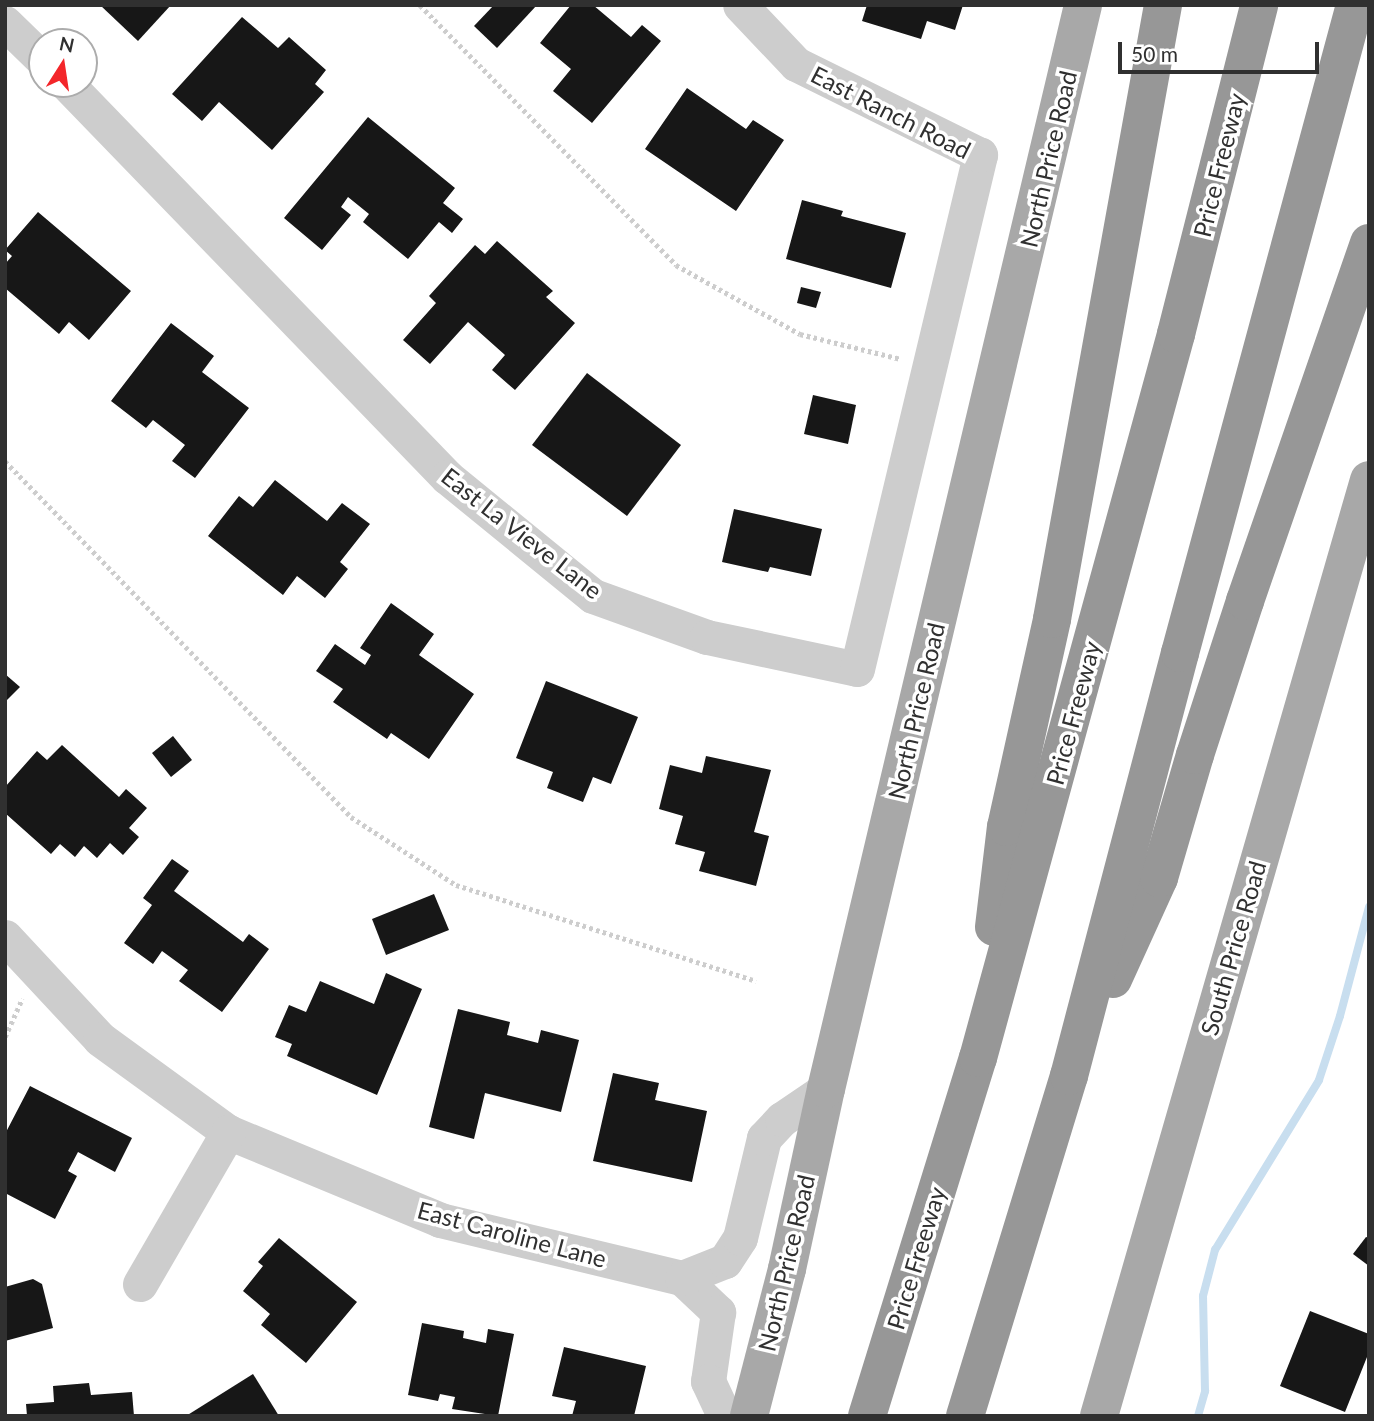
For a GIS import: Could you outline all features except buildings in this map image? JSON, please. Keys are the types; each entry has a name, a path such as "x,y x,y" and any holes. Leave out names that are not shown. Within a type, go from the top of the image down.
{"highway":[{"path":"978,1058 1006,827 1052,620 1163,5"},
{"name":"Price Freeway","path":"867,1416 978,1058 1176,334 1259,5"},
{"path":"965,1416 1069,1076 1355,5"},
{"path":"1069,1076 1159,878 1233,639 1369,243"}],"main road":[{"name":"North Price Road","path":"749,1416 787,1269 826,1089 1083,5"},
{"name":"South Price Road","path":"1100,1416 1369,480"}],"street":[{"name":"East Ranch Road","path":"740,5 796,64 980,155 929,365"},
{"path":"5,23 28,45"},
{"name":"East La Vieve Lane","path":"81,98 447,477 593,596 707,637 857,669 929,365"},
{"name":"East Caroline Lane","path":"5,937 100,1039 228,1132 440,1220 682,1278 718,1312 708,1381 712,1395 724,1416"},
{"path":"682,1278 725,1261 740,1238 764,1138 782,1119 826,1089"},
{"path":"140,1284 228,1132"}],"path":[{"path":"420,5 676,265 800,334 929,365"},
{"path":"5,461 351,817 456,885 756,981"},
{"path":"5,1037 35,969"}],"waterway":[{"path":"1198,1416 1205,1391 1203,1296 1215,1250 1319,1080 1340,1016 1369,907"}]}
